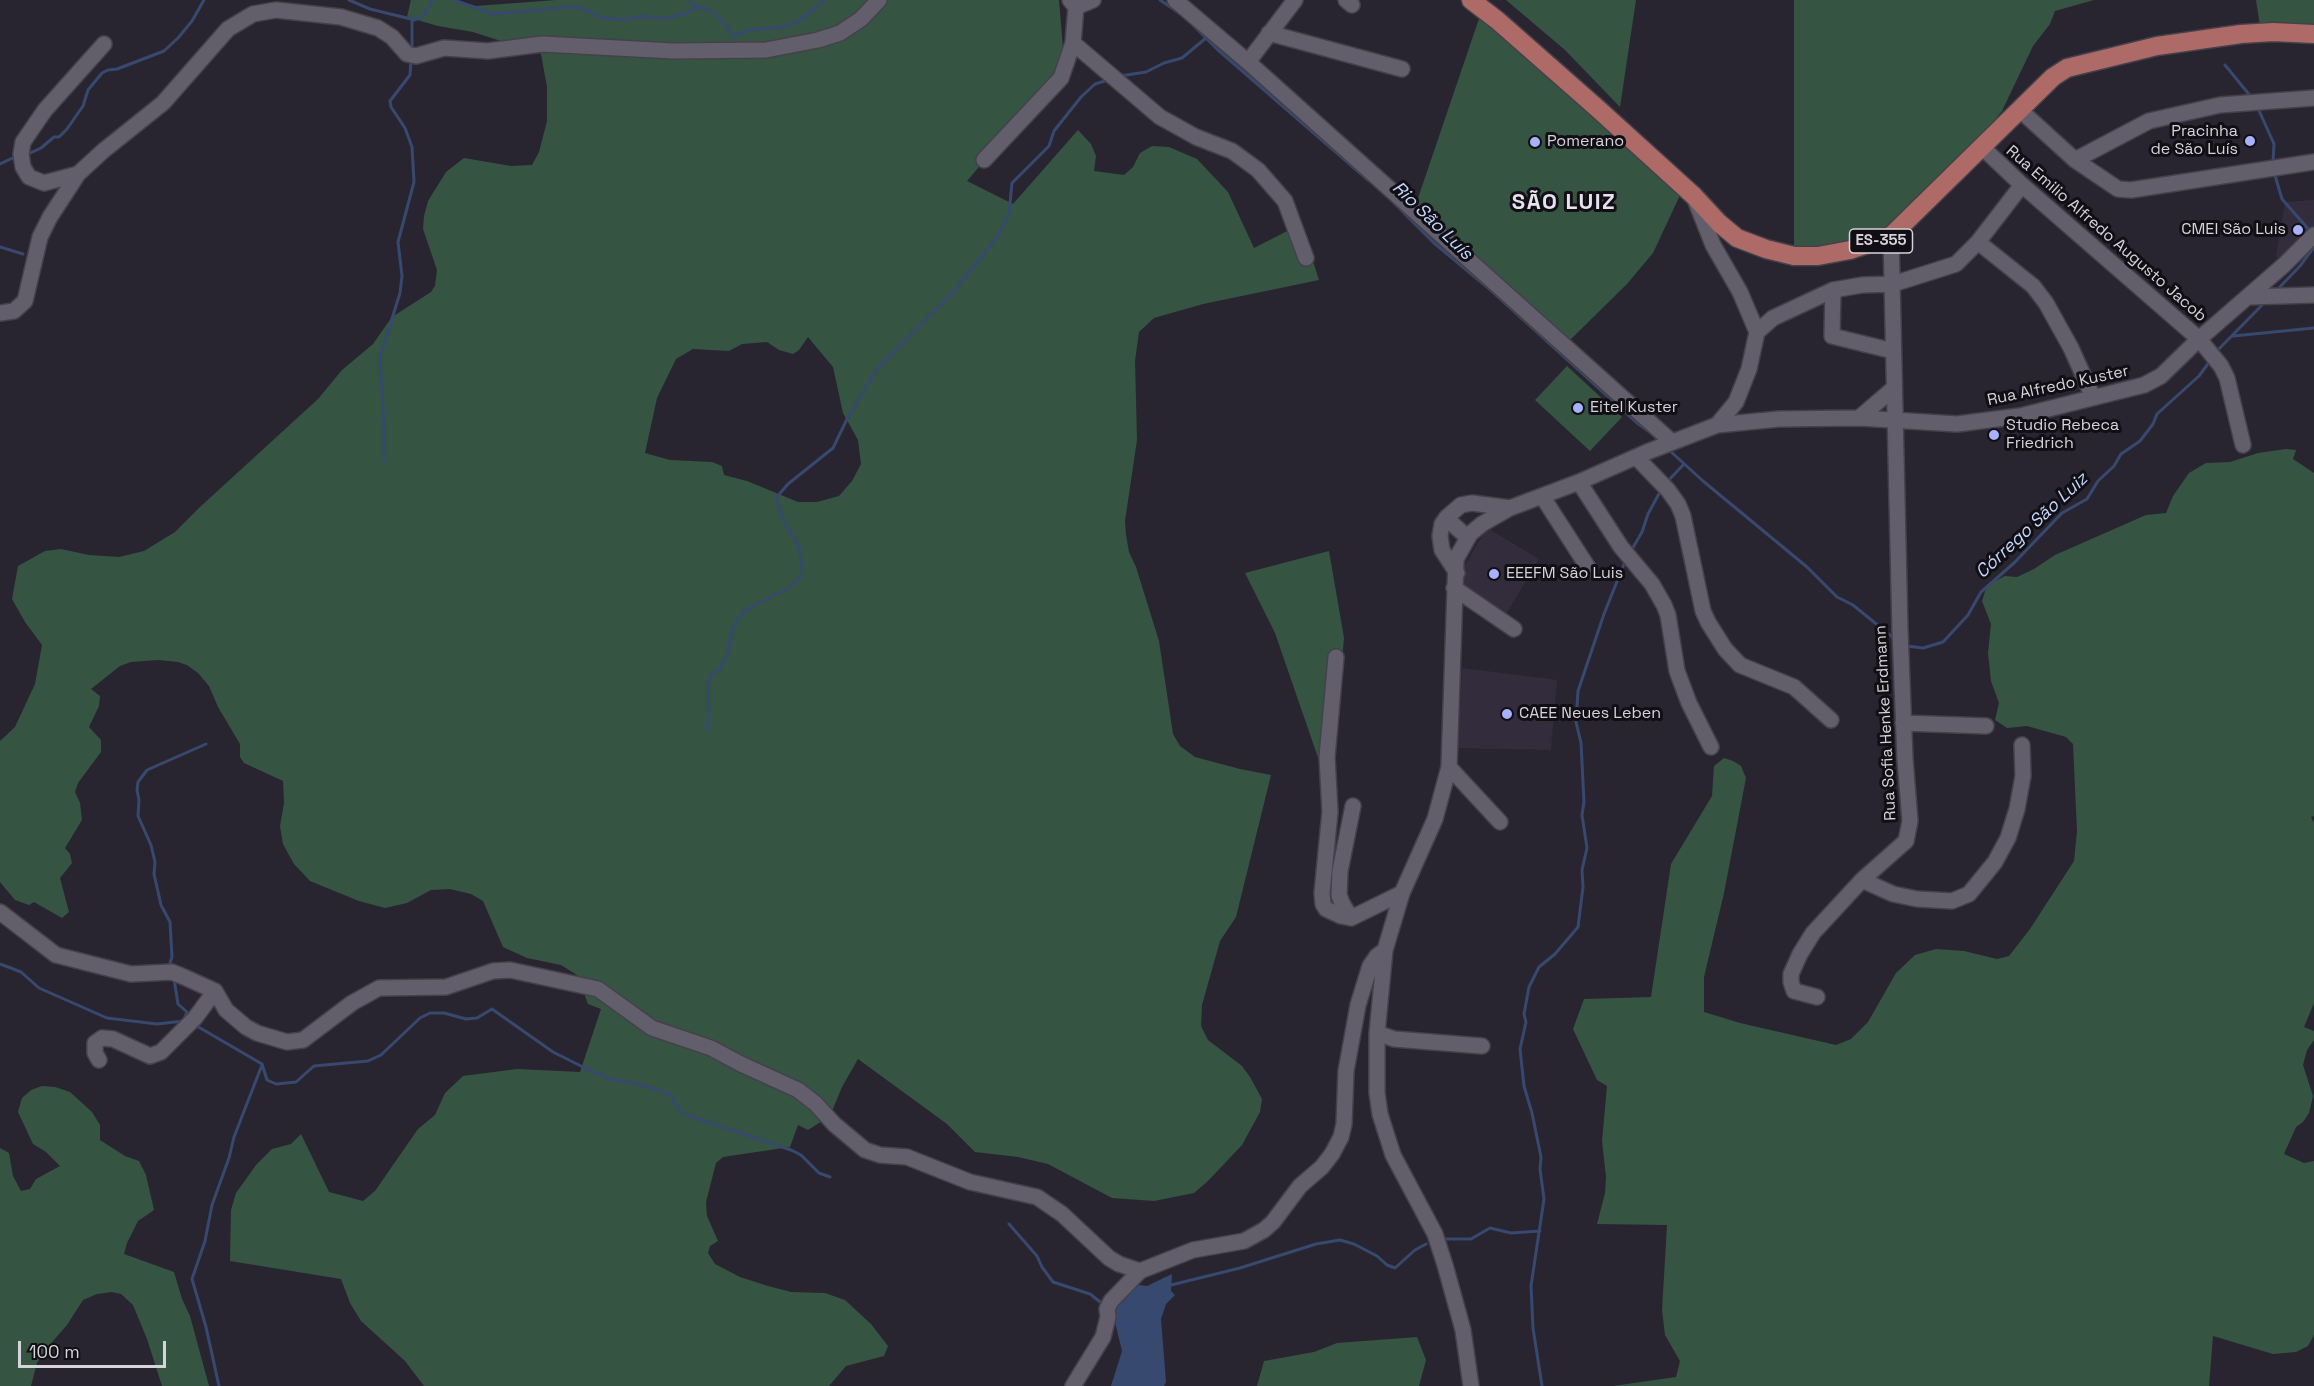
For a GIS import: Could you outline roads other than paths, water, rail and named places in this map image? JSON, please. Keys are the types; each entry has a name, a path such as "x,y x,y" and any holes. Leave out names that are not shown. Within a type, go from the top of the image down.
{"main road":[{"name":"ES-355","path":"1471,0 1497,20 1694,196 1719,223 1737,238 1794,256 1818,256 1850,250 1891,236 2053,77 2067,68 2157,46 2241,34 2273,32 2314,34"}],"street":[{"path":"0,313 14,311 25,301 40,237 78,174 163,103 228,29 253,14 276,10 324,14 354,20 386,32 407,54 416,56 444,48 488,51 542,44 673,51 765,50 818,40 840,33 861,19 879,0"},
{"path":"984,160 1061,78 1073,43 1072,3 1093,0"},
{"path":"1175,0 1248,62 1671,443"},
{"path":"1248,62 1294,0"},
{"path":"1269,33 1402,69"},
{"path":"1073,43 1160,117 1196,137 1233,151 1258,170 1286,201 1306,258"},
{"path":"78,174 51,182 36,181 29,177 23,167 21,154 23,142 45,110 104,44"},
{"path":"2075,160 2149,121 2220,105 2314,98"},
{"path":"2020,110 2075,160 2113,187 2123,190 2314,162"},
{"name":"Rua Emilio Alfredo Augusto Jacob","path":"1983,148 2202,343 2221,366 2229,384 2243,445"},
{"path":"1716,425 1740,394 1757,332 1773,318 1833,290 1862,285 1893,284 1956,264 1978,242 2022,185"},
{"path":"1694,196 1713,245 1740,292 1757,332"},
{"name":"Rua Alfredo Kuster","path":"1468,538 1482,524 1510,508 1716,425 1779,419 1859,418 1957,424 2020,416 2152,382 2202,343 2314,235"},
{"name":"Rua Sofia Henke Erdmann","path":"1817,997 1794,991 1791,982 1794,966 1814,933 1862,880 1899,849 1909,833 1900,631 1891,236"},
{"path":"1978,242 2033,286 2046,303 2072,348 2093,397"},
{"path":"1833,290 1832,336 1893,351"},
{"path":"2249,297 2314,295"},
{"path":"1859,418 1894,388"},
{"path":"1642,454 1655,477 1678,504 1683,516 1703,611 1715,635 1740,665 1794,687 1831,720"},
{"path":"1579,482 1621,547 1652,584 1664,605 1668,615 1677,671 1689,703 1712,747"},
{"path":"1542,496 1589,569"},
{"path":"1510,508 1468,504 1461,506 1446,518 1442,524 1440,536 1442,550 1456,581 1514,629"},
{"path":"1468,504 1482,524"},
{"path":"1446,518 1468,538 1456,560 1449,767 1435,819 1402,893 1385,950 1377,1033 1377,1093 1385,1135 1408,1186 1435,1234 1445,1265 1463,1330 1471,1386"},
{"path":"1336,657 1327,757 1330,812 1322,893 1323,904 1326,909 1351,918 1402,893"},
{"path":"1903,723 1986,726"},
{"path":"1862,880 1893,894 1917,899 1953,901 1969,894 1995,862 2008,838 2023,776 2022,745"},
{"path":"1449,767 1500,822"},
{"path":"1351,918 1342,903 1339,884 1353,806"},
{"path":"0,912 56,955 131,974 172,972 215,991 226,1010 246,1027 268,1037 295,1042 309,1036 352,1003 379,988 446,987 493,971 510,970 598,989 652,1028 711,1048 798,1090 865,1150 871,1153 907,1157 970,1182 1037,1197 1062,1214 1109,1258 1140,1271"},
{"path":"1073,1386 1103,1337 1108,1317 1107,1309 1111,1301 1140,1271 1193,1250 1244,1241 1264,1230 1273,1222 1300,1186 1322,1167 1332,1154 1341,1137 1344,1124 1346,1071 1358,1005 1370,966 1385,950"},
{"path":"99,1059 95,1053 95,1043 102,1038 113,1039 150,1056 161,1052 195,1018 215,991"},
{"path":"1377,1033 1394,1039 1482,1046"}],"water":[{"path":"1172,1274 1171,1291 1175,1295 1166,1304 1161,1319 1166,1382 1164,1386 1111,1386 1122,1351 1112,1310 1132,1289 1139,1285 1147,1286"}],"waterway":[{"path":"26,155 41,148 54,137 59,137 67,129 83,106 88,90 102,73 164,51 192,21 204,0"},
{"path":"349,0 370,9 415,20 423,16 433,0"},
{"path":"454,0 493,14 573,7 587,10 599,17 622,20 643,16 667,19 696,7 704,8 715,14 733,37 749,30 783,27 802,19 824,0"},
{"path":"690,0 696,8"},
{"name":"Rio São Luís","path":"1160,0 1182,15"},
{"path":"412,20 412,50"},
{"name":"Rio São Luís","path":"1193,25 1218,50 1368,180"},
{"path":"1120,76 1146,72 1164,63 1182,58 1206,38"},
{"path":"384,461 380,357 400,293 402,276 398,242 414,182 412,147 405,128 391,107 390,101 410,75 411,60"},
{"path":"2225,65 2252,98"},
{"path":"707,730 708,682 712,675 721,668 728,653 732,630 739,617 751,607 789,588 803,575 799,547 783,520 776,498 788,484 833,448 848,417 877,369 955,290 1000,233 1009,213 1012,183 1049,146 1054,131 1081,97 1095,84 1108,80"},
{"path":"2257,106 2274,144 2273,162"},
{"path":"0,164 17,156"},
{"path":"2274,172 2282,199 2310,231"},
{"name":"Rio São Luís","path":"1395,204 1434,243 1487,287 1637,423 1654,435"},
{"path":"0,247 23,254"},
{"name":"Córrego São Luiz","path":"2276,291 2300,266 2314,247"},
{"name":"Córrego São Luiz","path":"2215,353 2265,302"},
{"path":"2233,336 2314,328"},
{"name":"Córrego São Luiz","path":"1907,646 1923,648 1943,642 1968,615 1981,592 2014,563 2062,513 2087,499 2098,481 2114,466 2121,454 2140,441 2153,424 2157,414 2199,376 2210,361"},
{"name":"Córrego São Luiz","path":"1669,450 1807,567 1837,597 1853,605 1896,640"},
{"path":"1667,482 1684,464"},
{"path":"1631,551 1661,490"},
{"path":"1542,1386 1533,1328 1531,1286 1544,1199 1540,1169 1541,1157 1524,1086 1520,1049 1526,1022 1524,1014 1529,987 1539,967 1555,954 1578,927 1583,887 1582,870 1587,848 1582,815 1584,802 1581,743 1576,722 1578,691 1604,614 1626,559"},
{"path":"169,966 172,957 170,922 161,905 154,874 155,862 151,845 138,816 138,782 147,770 206,744"},
{"path":"0,964 21,972 39,988 107,1018 157,1024 184,1021"},
{"path":"174,979 178,1004 187,1012 184,1019"},
{"path":"195,1025 262,1064 267,1080 276,1084 296,1082 314,1066 368,1061 381,1055 420,1018 430,1013 444,1013 466,1019 477,1018 492,1009 553,1052 589,1070 613,1080 639,1084 669,1094 681,1112 686,1115 791,1150 801,1155 819,1173 830,1177"},
{"path":"219,1386 206,1327 192,1279 205,1241 212,1205 234,1137 262,1065"},
{"path":"1009,1224 1037,1256 1053,1282 1090,1294 1104,1305"},
{"path":"1442,1239 1471,1239 1490,1228 1511,1233 1540,1231"},
{"path":"1167,1286 1240,1268 1316,1244 1340,1240 1354,1244 1395,1268 1415,1250 1426,1244"}],"place":[{"name":"Pracinha de São Luís","path":"2250,141"},
{"name":"Pomerano","path":"1535,142"},
{"name":"CMEI São Luis","path":"2298,230"},
{"name":"Eitel Kuster","path":"1578,408"},
{"name":"Studio Rebeca Friedrich","path":"1994,435"},
{"name":"EEEFM São Luis","path":"1494,574"},
{"name":"CAEE Neues Leben","path":"1507,714"}],"district":[{"name":"SÃO LUIZ","path":"1564,203"}]}
